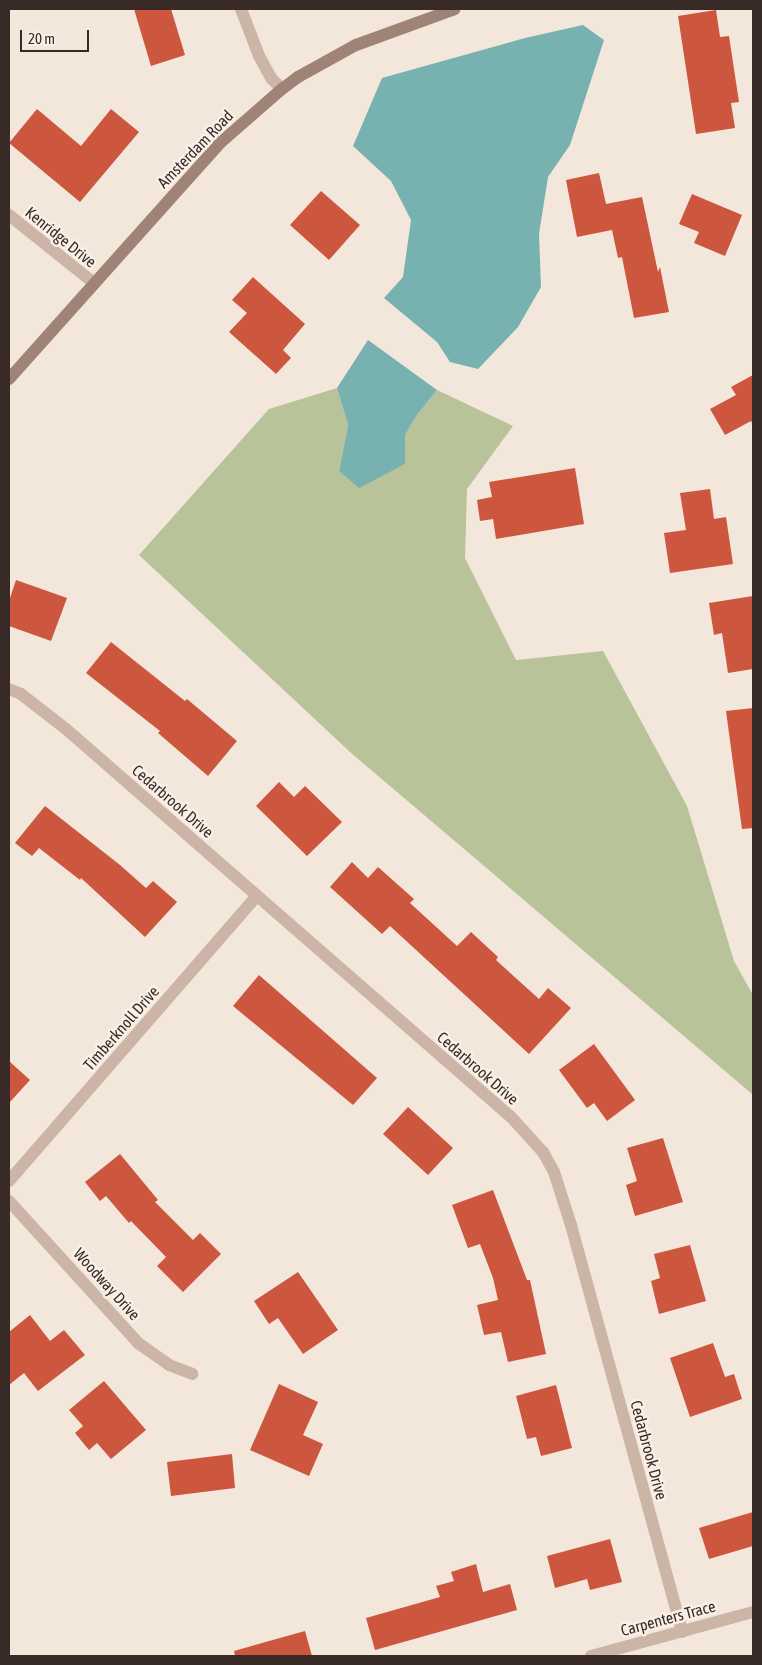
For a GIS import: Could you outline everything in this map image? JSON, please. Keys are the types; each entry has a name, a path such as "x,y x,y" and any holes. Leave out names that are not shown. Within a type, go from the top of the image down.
{"main road":[{"name":"Amsterdam Road","path":"9,380 220,143 282,89 298,77 356,45 455,9"}],"street":[{"path":"241,9 259,56 272,79 282,89"},
{"name":"Kenridge Drive","path":"9,216 94,283"},
{"name":"Cedarbrook Drive","path":"9,688 21,694 66,729 510,1117 543,1152 554,1172 571,1225 682,1632"},
{"name":"Timberknoll Drive","path":"9,1181 257,896"},
{"name":"Woodway Drive","path":"9,1201 138,1343 169,1365 192,1374"},
{"name":"Carpenters Trace","path":"591,1656 753,1612"}],"green space":[{"path":"337,388 348,425 339,471 405,464 405,435 417,415 437,390 513,426 467,489 465,558 516,660 603,651 687,806 734,961 753,995 752,1094 350,752 139,555 269,409"}],"water":[{"path":"583,25 604,40 570,145 548,177 539,234 541,287 518,327 478,369 450,362 437,342 384,298 403,277 411,220 391,181 353,146 382,78 525,38"},
{"path":"368,340 437,390 417,415 405,435 405,464 359,488 339,471 348,425 337,388"}],"building":[{"path":"134,9 171,9 185,55 151,66"},
{"path":"716,10 720,37 729,36 739,102 731,103 735,128 696,134 678,16"},
{"path":"37,109 81,146 111,109 139,132 80,202 9,143"},
{"path":"599,173 606,204 642,197 658,272 660,267 669,312 634,318 622,257 618,258 612,230 577,237 566,180"},
{"path":"321,191 360,225 329,260 290,225"},
{"path":"692,194 742,215 725,256 694,243 699,232 679,224"},
{"path":"253,277 305,324 283,350 291,358 276,374 229,332 247,313 232,300"},
{"path":"753,375 753,425 751,421 725,435 710,409 736,395 731,387"},
{"path":"575,468 584,524 496,539 493,519 480,521 477,500 492,497 489,482"},
{"path":"710,489 714,519 726,517 733,564 670,573 664,533 686,530 680,493"},
{"path":"16,580 67,598 51,641 9,626 9,601"},
{"path":"753,596 753,669 728,673 722,633 714,635 709,603"},
{"path":"111,642 185,701 187,699 237,741 208,776 158,733 160,731 86,673"},
{"path":"753,708 753,828 742,829 726,711"},
{"path":"279,782 294,797 305,786 342,822 307,856 256,806"},
{"path":"45,806 146,888 153,881 177,902 145,937 81,878 80,880 39,848 32,856 15,843"},
{"path":"352,862 368,878 378,867 414,899 410,903 457,946 471,932 498,957 496,960 539,999 548,988 571,1008 529,1054 390,926 382,934 330,887"},
{"path":"259,975 377,1078 353,1105 233,1006"},
{"path":"594,1044 635,1100 607,1121 594,1103 587,1108 559,1070"},
{"path":"9,1061 30,1080 9,1103"},
{"path":"408,1107 453,1148 428,1175 383,1134"},
{"path":"663,1138 683,1202 635,1216 626,1185 637,1181 627,1148"},
{"path":"120,1154 158,1200 155,1202 193,1240 200,1233 221,1254 183,1292 157,1266 166,1257 131,1221 129,1223 106,1196 100,1201 85,1182"},
{"path":"493,1190 527,1280 530,1280 546,1354 508,1362 501,1332 484,1335 477,1305 498,1300 493,1278 480,1244 468,1248 452,1205"},
{"path":"690,1245 706,1301 659,1314 651,1281 660,1278 654,1254"},
{"path":"298,1272 338,1330 303,1354 278,1318 269,1324 254,1301"},
{"path":"30,1315 50,1341 64,1330 85,1355 38,1391 24,1373 9,1385 9,1332"},
{"path":"713,1343 725,1377 734,1374 742,1399 690,1417 670,1358"},
{"path":"104,1381 146,1430 111,1459 97,1443 89,1450 75,1433 83,1426 69,1410"},
{"path":"279,1384 318,1402 303,1435 323,1444 309,1476 250,1450"},
{"path":"556,1385 572,1448 541,1456 536,1437 527,1439 516,1396"},
{"path":"232,1454 235,1488 171,1496 167,1462"},
{"path":"753,1512 753,1546 709,1559 699,1528"},
{"path":"610,1539 622,1582 590,1590 587,1579 555,1588 547,1556"},
{"path":"476,1564 483,1592 510,1584 517,1610 375,1650 366,1618 440,1597 436,1586 454,1581 451,1572"},
{"path":"305,1631 312,1656 235,1656 234,1651"}]}
